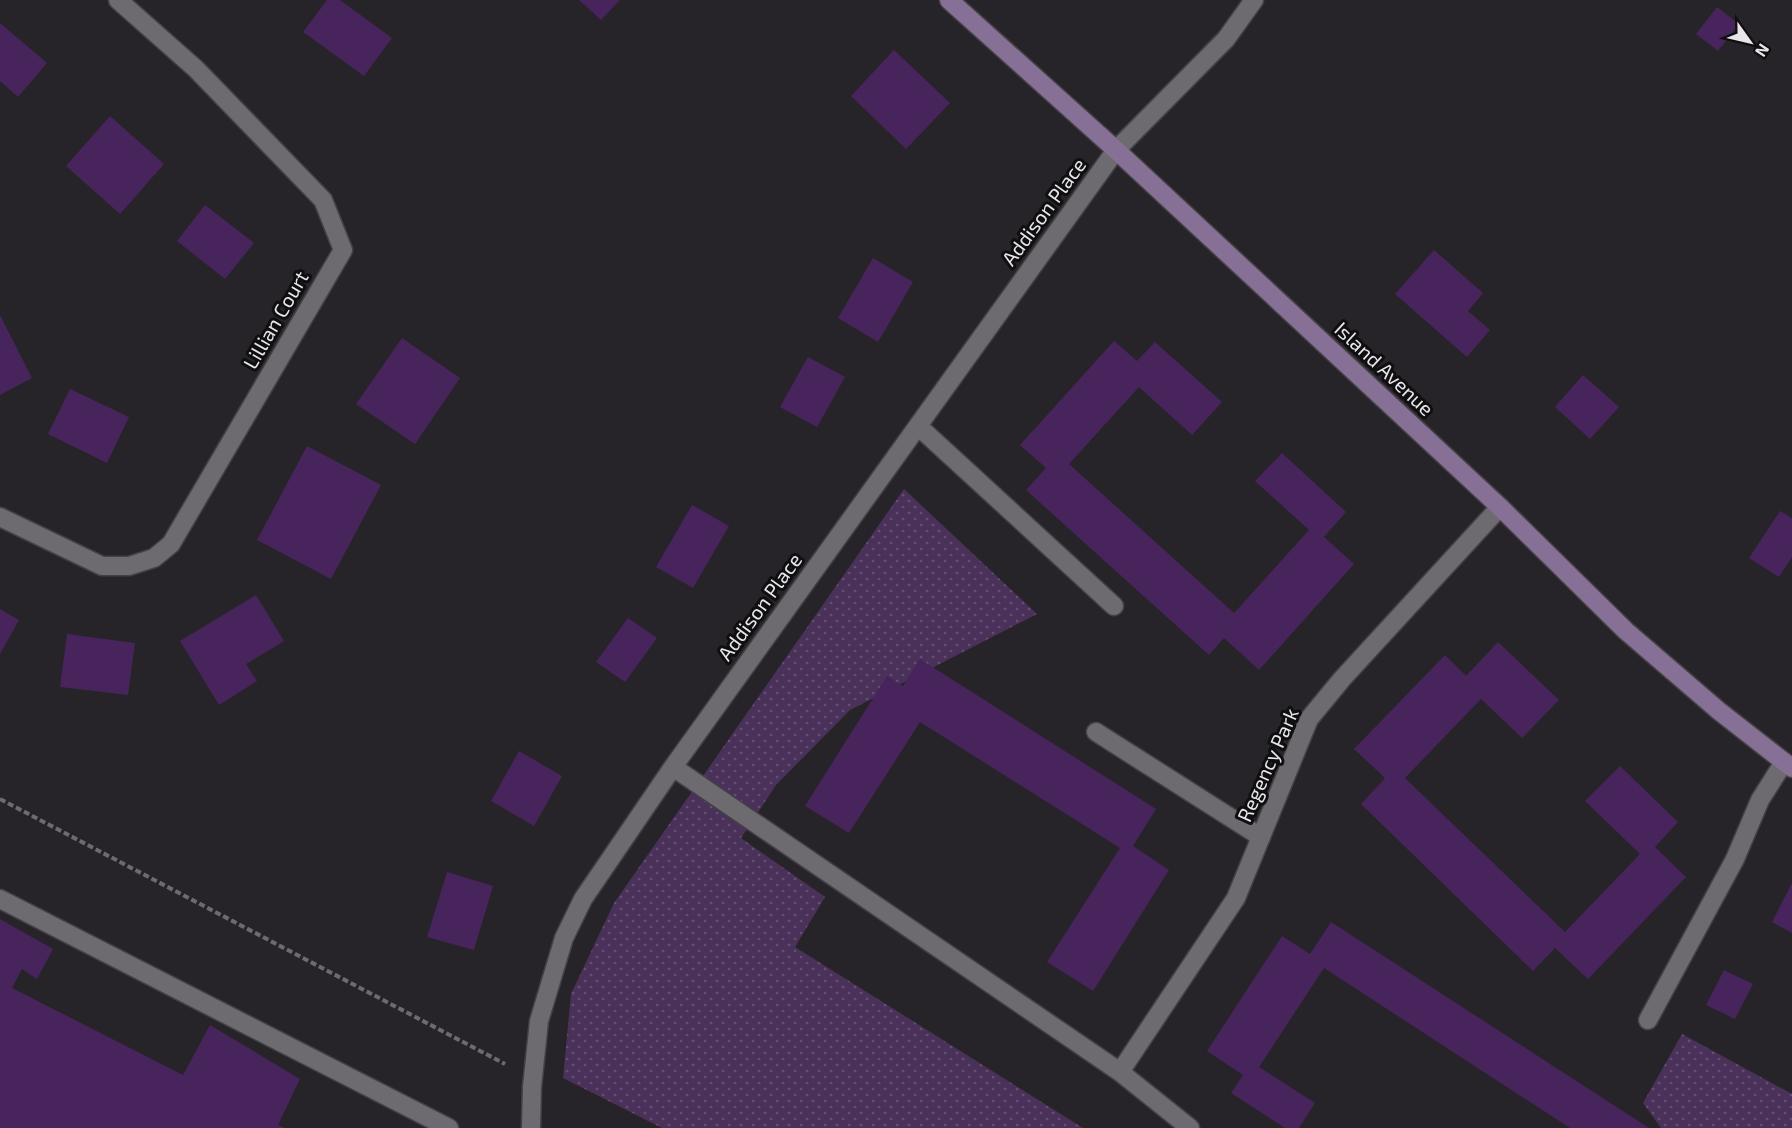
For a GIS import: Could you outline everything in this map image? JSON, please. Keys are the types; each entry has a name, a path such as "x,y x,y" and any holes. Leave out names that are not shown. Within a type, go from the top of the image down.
{"street":[{"name":"Lillian Court","path":"0,517 102,566 129,566 154,558 171,544 343,250 322,200 196,69 118,0"},
{"name":"Island Avenue","path":"949,0 1116,150 1500,507 1626,631 1788,765"},
{"name":"Addison Place","path":"531,1128 532,1087 539,1021 564,938 583,899 673,767 1116,150 1226,39 1254,0"},
{"path":"918,426 1114,606"},
{"name":"Regency Park","path":"1120,1072 1236,898 1309,719 1342,679 1500,507"},
{"path":"1096,732 1261,837"},
{"path":"1648,1020 1735,859 1760,800 1788,765"},
{"path":"673,767 1120,1072 1190,1128"},
{"path":"0,899 449,1128"}],"path":[{"path":"0,799 505,1064"}],"shaded area":[{"path":"904,489 1037,614 850,710 776,785 741,838 825,897 795,947 1083,1128 662,1128 563,1078 571,994 614,903"},
{"path":"1682,1034 1792,1094 1792,1128 1661,1128 1643,1103"}],"building":[{"path":"327,0 340,0 392,38 364,76 303,32"},
{"path":"579,0 620,0 601,20"},
{"path":"1717,7 1739,24 1718,51 1696,34"},
{"path":"0,23 47,63 18,97 0,81"},
{"path":"894,50 950,103 906,149 851,96"},
{"path":"110,116 164,164 120,214 66,166"},
{"path":"205,205 254,243 225,279 177,241"},
{"path":"1434,250 1483,293 1468,311 1490,330 1467,357 1395,294"},
{"path":"873,258 913,282 878,342 838,318"},
{"path":"0,315 32,378 0,395"},
{"path":"402,338 460,378 415,444 356,404"},
{"path":"1114,341 1137,361 1155,342 1222,402 1192,435 1139,387 1069,464 1234,613 1309,530 1255,481 1282,453 1346,512 1324,537 1354,564 1259,670 1224,638 1209,655 1026,490 1046,468 1020,445"},
{"path":"808,357 845,377 817,427 780,407"},
{"path":"1583,375 1619,407 1590,439 1555,407"},
{"path":"70,389 129,417 107,463 48,434"},
{"path":"307,446 381,485 331,579 257,540"},
{"path":"692,505 729,526 693,588 656,567"},
{"path":"1780,511 1792,518 1792,557 1779,577 1749,558"},
{"path":"256,595 284,641 246,664 257,681 219,705 180,641"},
{"path":"0,609 19,620 0,654"},
{"path":"628,618 657,638 625,682 596,662"},
{"path":"67,634 135,643 128,695 60,687"},
{"path":"1498,642 1559,700 1522,738 1481,699 1405,778 1565,932 1640,854 1585,801 1620,766 1678,822 1655,847 1686,877 1588,979 1555,948 1533,971 1361,804 1385,778 1354,749 1445,655 1466,676"},
{"path":"920,659 1156,809 1133,846 1169,870 1093,991 1047,962 1120,848 920,722 849,833 805,806 887,676 903,686"},
{"path":"519,751 562,776 534,826 491,801"},
{"path":"447,872 493,886 474,950 427,937"},
{"path":"1792,883 1792,933 1772,922"},
{"path":"0,919 53,949 37,979 22,969 12,988 183,1075 210,1025 300,1079 278,1125 285,1128 0,1128"},
{"path":"1331,922 1649,1128 1570,1128 1324,968 1259,1067 1315,1103 1299,1128 1285,1128 1231,1093 1243,1075 1207,1051 1282,936 1310,954"},
{"path":"1724,970 1753,984 1735,1019 1706,1005"}]}
